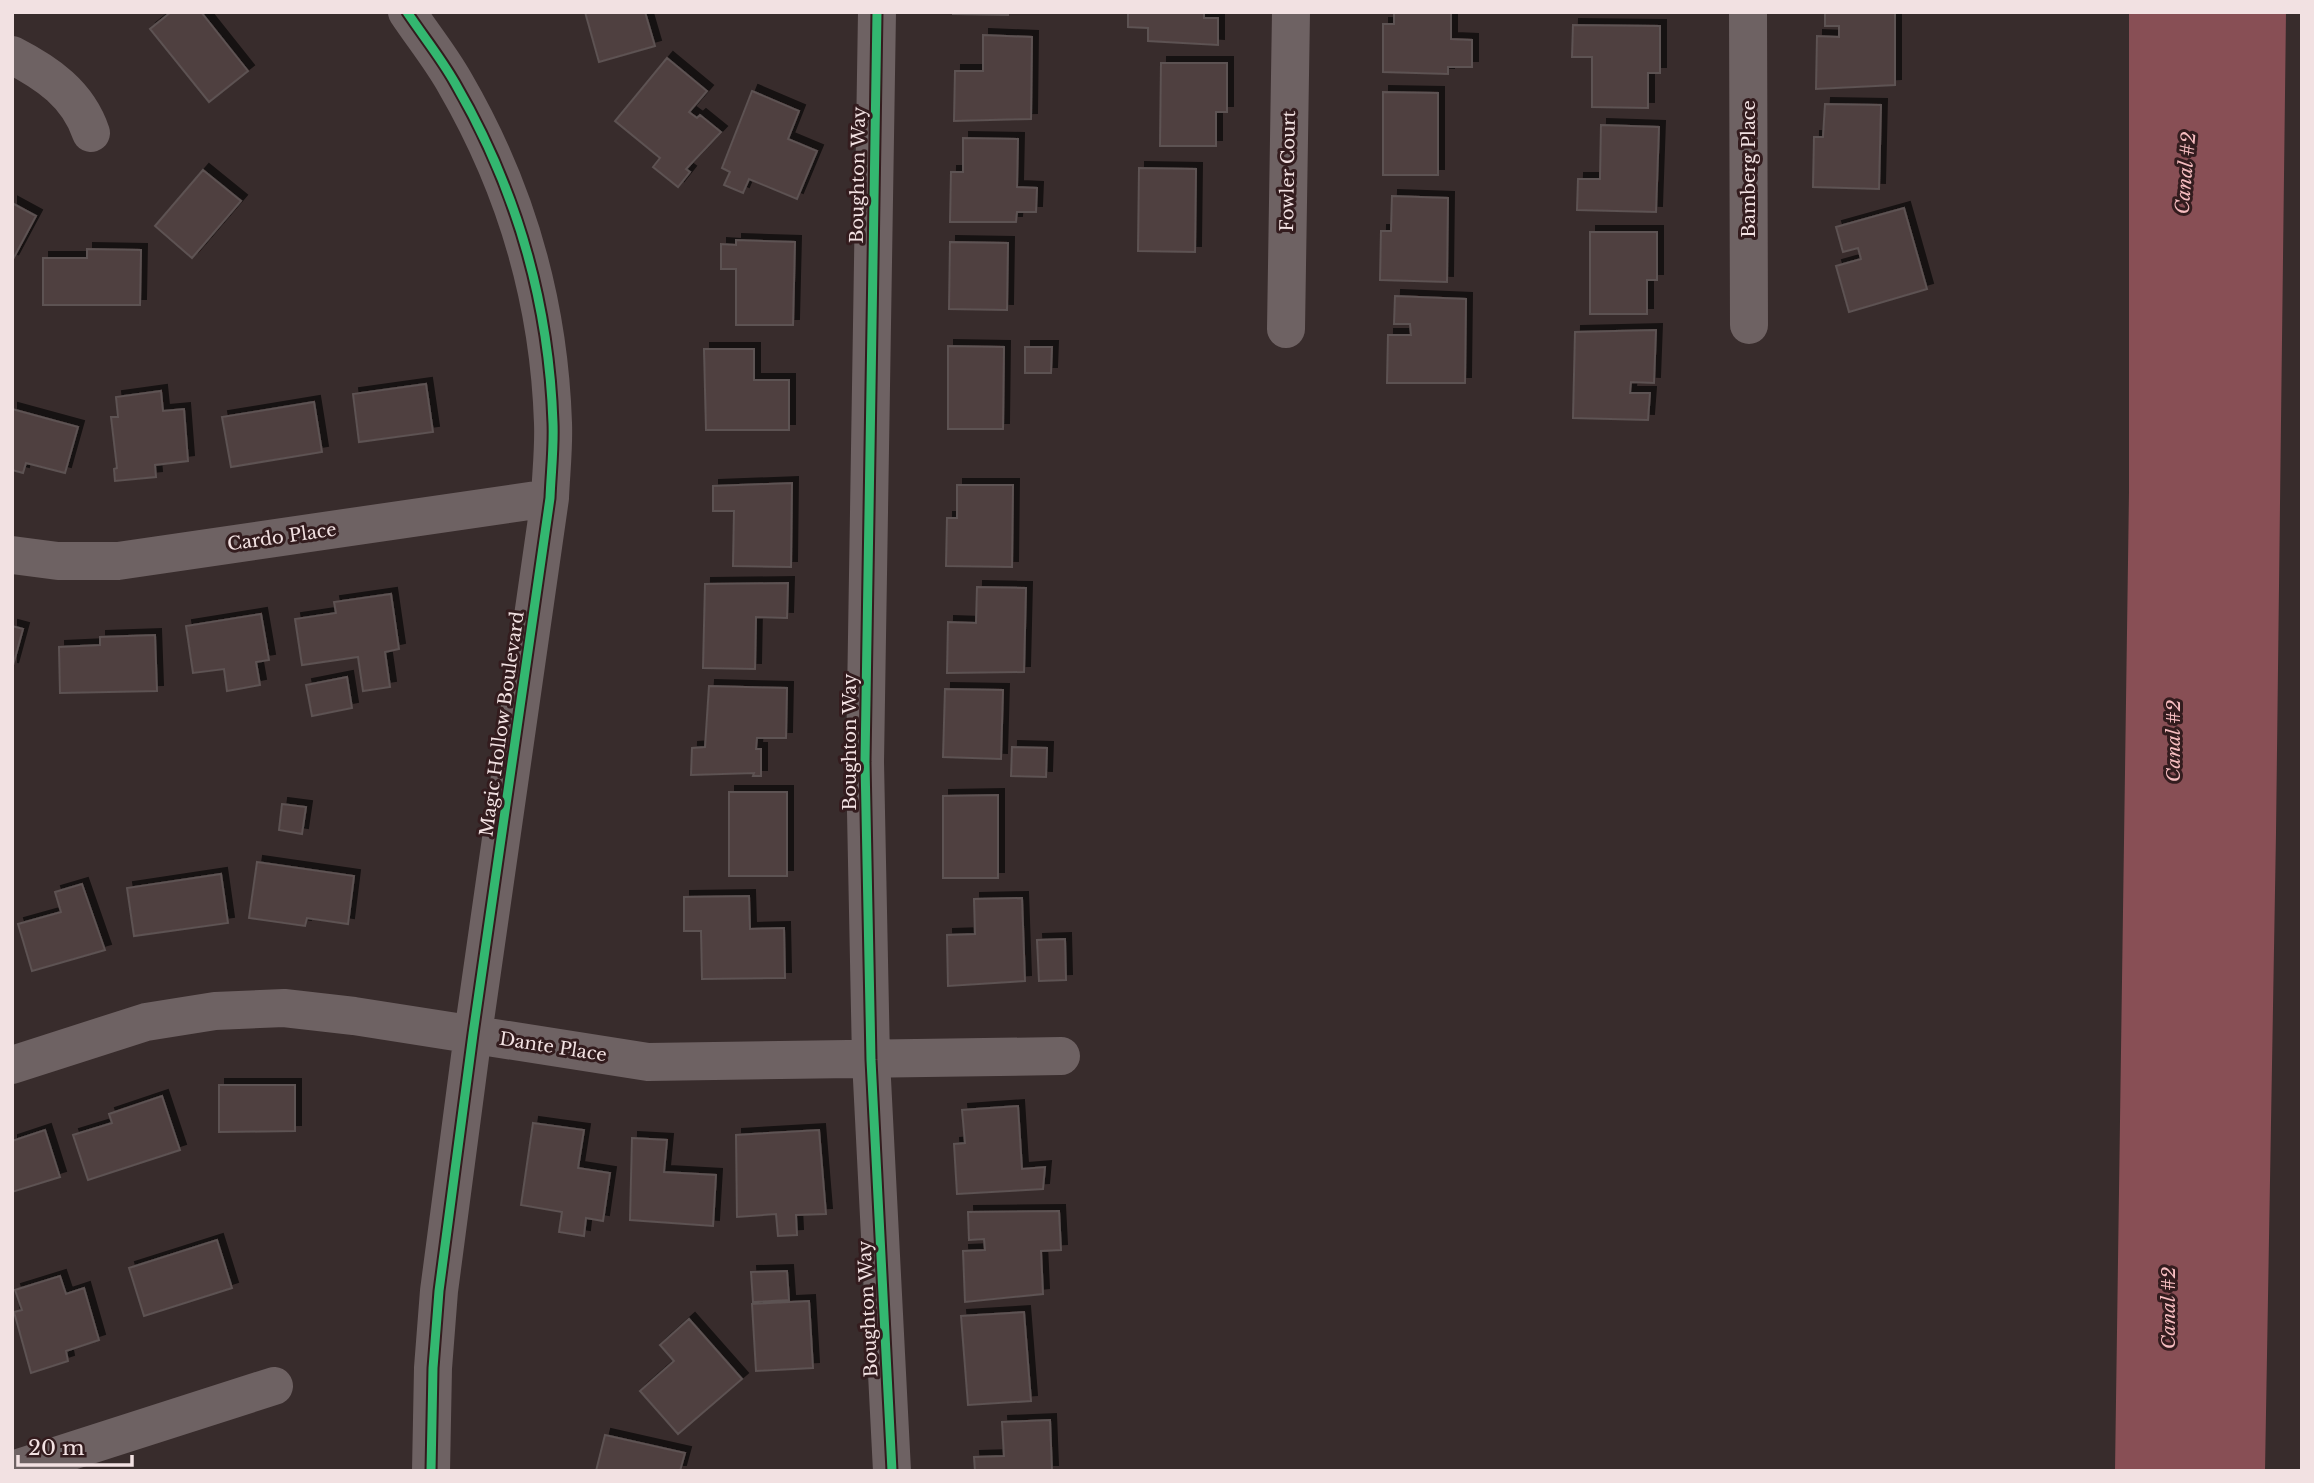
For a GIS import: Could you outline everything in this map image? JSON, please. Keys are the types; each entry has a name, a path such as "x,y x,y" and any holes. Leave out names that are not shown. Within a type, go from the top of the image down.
{"street":[{"name":"Magic Hollow Boulevard","path":"407,12 454,80 486,141 517,214 537,289 548,349 554,426 550,498 439,1291 430,1471"},
{"name":"Boughton Way","path":"877,12 865,762 871,1060 892,1471"},
{"name":"Fowler Court","path":"1286,329 1291,12"},
{"name":"Bamberg Place","path":"1748,12 1749,325"},
{"path":"12,55 29,63 69,93 85,117 90,133"},
{"name":"Cardo Place","path":"12,555 58,561 118,561 550,498"},
{"name":"Dante Place","path":"12,1065 146,1022 215,1011 284,1008 354,1016 648,1062 1060,1056"},
{"path":"12,1470 274,1386"}],"water":[{"name":"Canal #2","path":"2129,12 2286,12 2265,1471 2115,1471 2129,492"}],"building":[{"path":"171,12 201,12 248,71 209,102 150,29"},
{"path":"585,12 645,12 655,46 599,62"},
{"path":"1008,12 1008,15 953,14"},
{"path":"1128,12 1204,12 1204,18 1218,18 1218,45 1148,41 1148,28 1128,27"},
{"path":"1394,12 1451,12 1451,39 1472,40 1472,67 1448,67 1448,74 1383,72 1383,24 1394,24"},
{"path":"1825,12 1895,12 1895,85 1816,89 1817,36 1839,37 1839,26 1825,26"},
{"path":"1573,25 1660,26 1660,73 1648,73 1648,108 1592,107 1592,57 1572,57"},
{"path":"983,35 1032,37 1031,119 954,121 955,71 983,71"},
{"path":"667,58 707,91 689,112 697,118 700,115 721,132 686,169 690,172 678,187 653,167 660,158 615,121"},
{"path":"1161,63 1227,63 1227,112 1216,112 1216,146 1160,146"},
{"path":"752,91 799,111 788,139 817,151 797,199 749,179 743,193 724,185 730,172 722,168"},
{"path":"1383,92 1438,93 1438,175 1383,175"},
{"path":"1825,104 1881,105 1879,189 1813,187 1814,137 1823,137"},
{"path":"1601,125 1659,127 1656,212 1577,210 1578,179 1600,179"},
{"path":"963,138 1018,139 1017,187 1037,188 1036,212 1017,212 1016,222 950,222 951,172 963,172"},
{"path":"1139,168 1196,169 1195,252 1138,251"},
{"path":"203,170 241,201 192,258 155,226"},
{"path":"1392,196 1448,198 1447,282 1380,280 1381,231 1391,231"},
{"path":"12,203 36,216 12,261"},
{"path":"1904,208 1927,289 1849,312 1836,266 1861,259 1858,248 1843,252 1836,227"},
{"path":"1590,232 1657,232 1657,280 1647,280 1647,314 1590,314"},
{"path":"736,240 795,242 793,325 736,325 736,269 721,269 721,244 736,245"},
{"path":"950,242 1008,243 1007,310 949,309"},
{"path":"87,249 141,250 140,305 43,305 43,258 87,258"},
{"path":"1395,296 1466,299 1465,383 1387,383 1388,335 1411,335 1410,324 1394,324"},
{"path":"1656,330 1654,383 1631,382 1630,393 1650,393 1648,420 1573,418 1575,332"},
{"path":"948,346 1004,347 1003,429 948,429"},
{"path":"1025,347 1052,347 1051,373 1025,373"},
{"path":"704,349 754,349 754,380 789,380 789,430 706,430"},
{"path":"426,384 433,432 359,442 353,394"},
{"path":"161,391 163,411 184,409 188,461 155,465 156,477 115,481 114,469 117,468 111,417 118,417 116,397"},
{"path":"314,402 322,452 231,467 222,417"},
{"path":"12,409 78,427 65,473 26,463 23,473 12,470"},
{"path":"792,483 791,567 733,566 734,511 713,511 713,486"},
{"path":"957,485 1013,485 1012,567 946,566 947,518 957,518"},
{"path":"788,583 787,618 756,617 755,669 703,668 705,584"},
{"path":"977,587 1026,588 1024,672 947,673 948,622 976,623"},
{"path":"391,594 399,649 385,652 390,687 363,691 358,657 302,665 295,619 336,613 334,602"},
{"path":"261,614 269,660 256,662 260,685 227,691 224,669 193,673 186,626"},
{"path":"12,626 23,629 12,669"},
{"path":"155,635 157,691 60,693 59,647 100,645 100,637"},
{"path":"347,677 352,708 312,716 306,685"},
{"path":"709,686 787,688 786,738 757,738 756,749 761,749 761,776 753,776 754,773 691,775 692,748 705,747"},
{"path":"945,689 1003,690 1001,759 943,757"},
{"path":"1012,747 1047,748 1046,777 1011,776"},
{"path":"729,792 787,792 787,876 729,876"},
{"path":"998,795 998,878 943,878 943,796"},
{"path":"282,804 306,807 302,834 279,830"},
{"path":"257,862 354,876 348,924 307,918 305,926 249,918"},
{"path":"221,874 228,923 134,936 127,888"},
{"path":"82,884 105,950 32,971 18,924 61,912 55,892"},
{"path":"749,896 750,929 784,928 785,978 702,979 701,931 684,931 684,897"},
{"path":"1022,898 1025,981 948,986 947,935 975,934 974,899"},
{"path":"1065,939 1066,980 1039,981 1037,940"},
{"path":"219,1085 295,1085 295,1131 219,1132"},
{"path":"162,1096 180,1150 88,1180 73,1135 112,1123 109,1114"},
{"path":"1018,1106 1022,1169 1045,1167 1043,1189 957,1194 954,1144 965,1143 962,1110"},
{"path":"533,1123 584,1130 578,1168 610,1173 603,1221 586,1218 584,1236 559,1232 562,1212 521,1205"},
{"path":"45,1130 60,1177 12,1192 12,1141"},
{"path":"819,1130 826,1214 796,1215 797,1235 778,1236 776,1214 737,1217 736,1135"},
{"path":"632,1138 667,1140 664,1172 716,1175 713,1226 630,1220"},
{"path":"1059,1211 1061,1250 1041,1251 1043,1294 965,1302 963,1251 985,1250 984,1239 969,1240 968,1212"},
{"path":"217,1240 232,1288 144,1316 129,1268"},
{"path":"787,1271 789,1300 753,1302 751,1272"},
{"path":"60,1276 66,1294 84,1288 99,1340 66,1351 68,1361 31,1373 14,1312 22,1310 15,1290"},
{"path":"809,1301 813,1368 756,1371 752,1304"},
{"path":"1024,1312 1031,1401 968,1405 961,1316"},
{"path":"689,1319 742,1379 678,1434 640,1391 674,1361 660,1345"},
{"path":"1050,1420 1052,1471 975,1471 974,1457 1004,1456 1002,1422"},
{"path":"605,1435 685,1453 680,1471 596,1471"}],"cycle path":[{"path":"407,12 438,56 477,123 512,205 525,247 545,334 553,432 550,498 439,1291 433,1368 431,1471"},
{"path":"877,12 865,762 871,1060 892,1471"}]}
